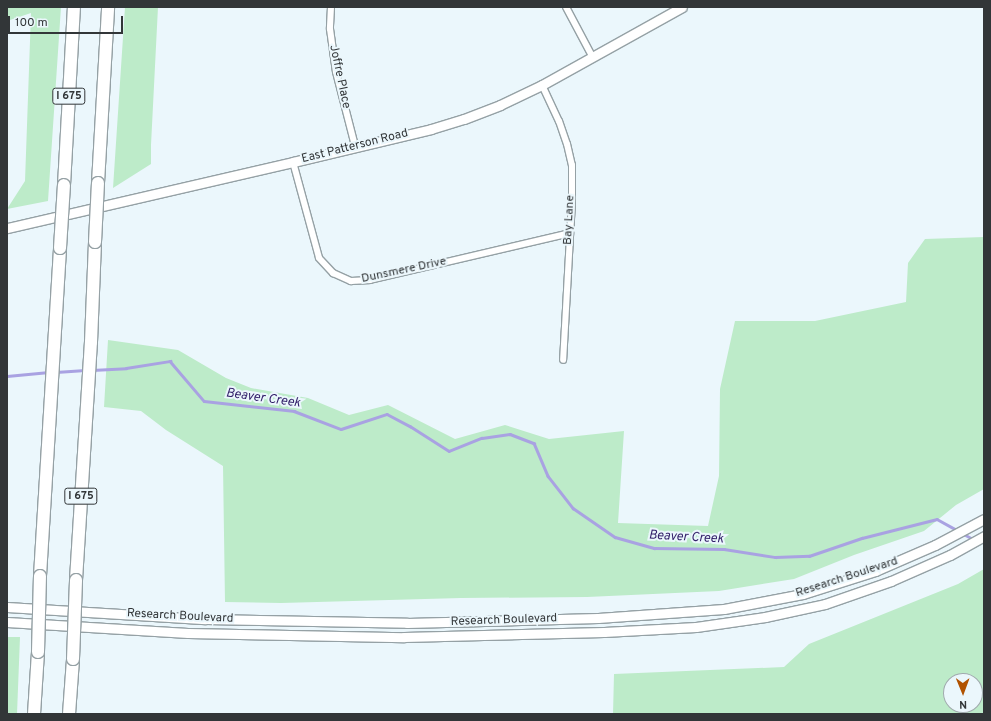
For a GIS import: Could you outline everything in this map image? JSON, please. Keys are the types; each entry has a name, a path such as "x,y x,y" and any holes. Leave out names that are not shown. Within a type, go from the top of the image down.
{"highway":[{"name":"I 675","path":"34,714 38,652 40,576 74,7"},
{"name":"I 675","path":"69,714 91,342 108,7"}],"main road":[{"name":"East Patterson Road","path":"7,228 293,162 431,129 464,119 500,105 542,85 682,7"},
{"name":"Research Boulevard","path":"7,607 206,619 407,624 606,618 724,609 803,594 875,571 935,545 984,519"},
{"name":"Research Boulevard","path":"7,622 188,633 396,637 596,632 696,627 765,617 824,604 891,581 950,555 984,536"}],"street":[{"name":"Joffre Place","path":"331,7 330,29 336,72 355,146"},
{"path":"566,7 592,56"},
{"name":"Bay Lane","path":"542,85 559,121 570,155 572,175 563,360"},
{"name":"Dunsmere Drive","path":"293,162 319,258 333,273 351,281 370,280 570,233"}],"green space":[{"path":"7,7 61,7 48,201 7,209 25,181 31,13 7,21"},
{"path":"125,7 158,7 151,164 113,188"},
{"path":"984,237 984,489 956,505 924,531 854,555 794,579 719,591 587,597 461,598 281,603 225,602 223,466 166,430 141,411 104,407 108,340 178,350 226,378 251,388 308,398 349,415 388,405 455,439 505,425 549,439 624,431 618,523 708,526 719,476 720,389 735,321 815,321 906,302 908,263 925,239"},
{"path":"984,569 984,714 613,714 614,674 784,667 809,644 958,584"},
{"path":"7,637 20,637 17,714 7,714"}],"waterway":[{"name":"Beaver Creek","path":"92,370 126,368 170,361 204,401 294,411 341,429 387,414 410,426 449,451 482,438 510,434 534,443 548,476 573,508 615,537 654,548 724,549 775,557 809,556 862,538 937,519 957,530"},
{"name":"Beaver Creek","path":"56,372 85,370"},
{"name":"Beaver Creek","path":"7,376 49,372"},
{"name":"Beaver Creek","path":"962,533 973,539"}]}
